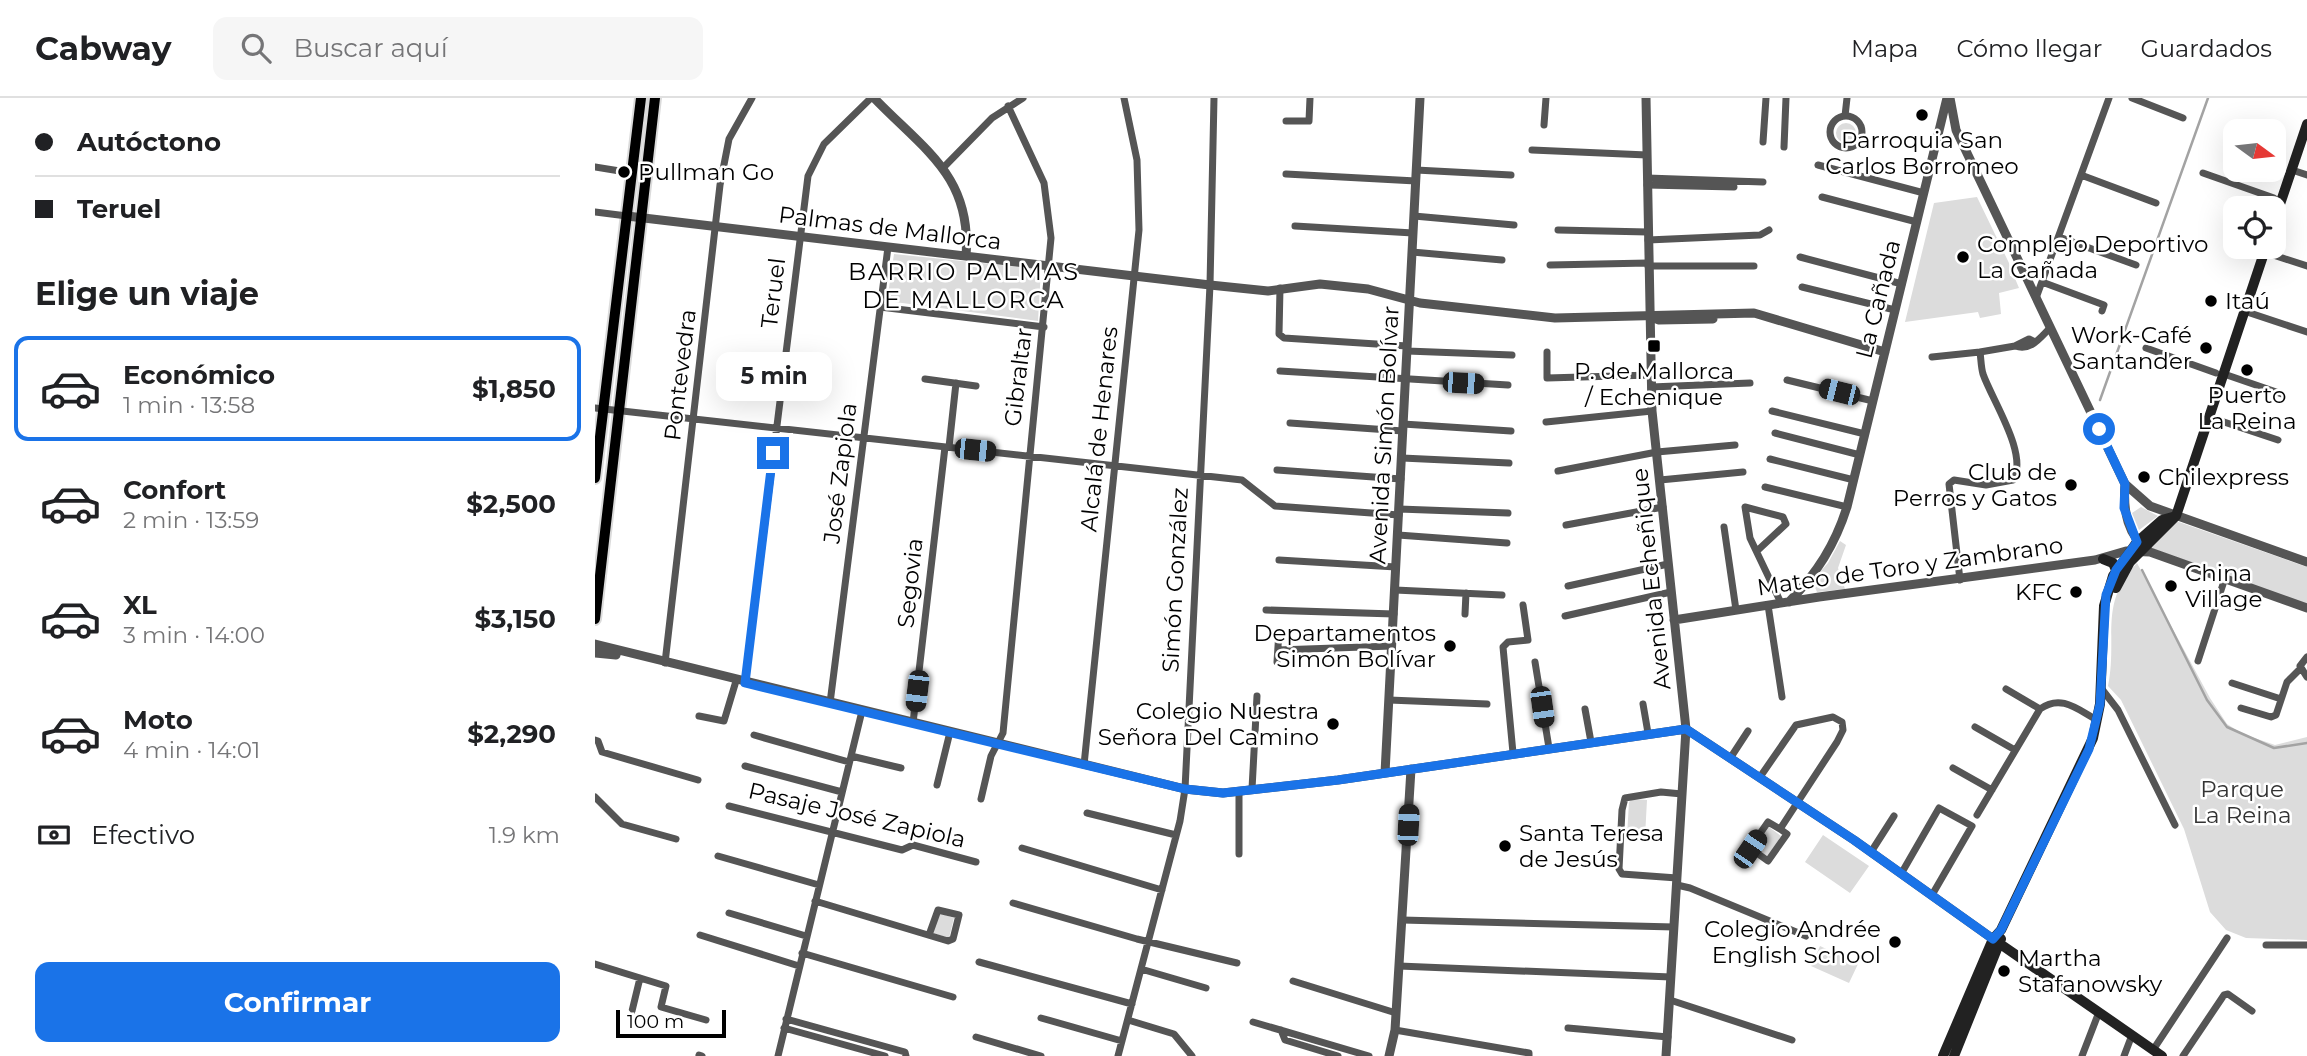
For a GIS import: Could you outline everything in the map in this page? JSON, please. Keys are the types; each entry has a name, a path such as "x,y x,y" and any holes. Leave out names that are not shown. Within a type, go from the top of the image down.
{"main road":[{"path":"595,478 599,408 641,98"},
{"path":"595,619 655,98"},
{"path":"2282,196 2291,170 2304,146 2307,124"},
{"path":"2103,647 2110,606 2119,581 2162,520 2176,516 2209,417 2220,374 2262,259"},
{"path":"1954,1056 2001,930 2032,860 2085,760 2097,720 2101,688 2104,606 2116,570 2140,549"},
{"path":"2103,559 2113,562 2116,570"},
{"path":"1997,942 2158,1053"},
{"path":"1943,1056 1997,942"}],"street":[{"name":"Pontevedra","path":"665,663 716,226 729,139 752,98"},
{"path":"872,98 943,168 955,184 964,207 966,256"},
{"name":"Teruel","path":"699,716 724,722 741,682 799,236 814,160 830,138 872,98"},
{"path":"943,168 980,129 1008,106 1023,98"},
{"name":"Alcalá de Henares","path":"1084,765 1113,465 1136,276 1138,178 1124,98"},
{"name":"Simón González","path":"1118,1056 1176,835 1185,789 1210,285 1214,98"},
{"path":"1286,121 1309,121 1310,98"},
{"name":"Avenida Simón Bolívar","path":"1385,774 1420,98"},
{"path":"1544,125 1546,98"},
{"name":"Avenida Echeñique","path":"1646,98 1652,411 1686,729 1666,1056"},
{"path":"1763,142 1766,98"},
{"path":"1784,147 1787,98"},
{"path":"1845,116 1855,118 1861,126 1861,137 1851,147 1836,144 1831,135 1832,125 1845,116 1847,98"},
{"path":"1948,98 1956,130 2125,484 2143,502 2307,562"},
{"name":"La Cañada","path":"1785,602 1808,583 1829,554 1847,507 1948,98"},
{"path":"2036,299 2109,98"},
{"path":"2132,98 2183,118"},
{"name":"Gibraltar","path":"981,799 991,756 1003,733 1028,456 1044,327 1051,224 1044,183 1008,106"},
{"path":"1938,133 1946,128 1956,130"},
{"path":"1532,150 1647,155"},
{"path":"1818,165 1924,193"},
{"path":"595,167 632,173"},
{"path":"1416,170 1511,175"},
{"path":"2291,170 2307,175"},
{"path":"2203,173 2268,196"},
{"path":"1286,174 1416,181"},
{"path":"2081,175 2156,204"},
{"path":"1647,181 1763,181"},
{"path":"1647,181 1734,187"},
{"path":"1822,197 1917,222"},
{"path":"595,212 627,216"},
{"name":"Palmas de Mallorca","path":"627,216 1210,285 1268,290 1320,284 1368,289 1410,302 1555,318 1649,316 1659,320 1766,317 1885,352"},
{"path":"1414,216 1514,225"},
{"path":"1295,226 1413,233"},
{"path":"1558,230 1648,236 1760,235 1769,230"},
{"path":"2059,237 2136,265"},
{"name":"José Zapiola","path":"830,703 888,247"},
{"path":"1412,252 1502,260"},
{"path":"1800,257 1902,284"},
{"path":"2286,258 2307,266"},
{"path":"1550,265 1754,266"},
{"path":"2042,282 2104,305 2102,311"},
{"path":"1802,287 1895,310"},
{"path":"1279,288 1279,334 1284,338 1512,355"},
{"path":"880,307 1044,327"},
{"path":"2245,311 2307,332"},
{"path":"1932,357 2013,346 2022,340 2035,342 2050,328"},
{"path":"2146,348 2282,394"},
{"path":"1547,352 1547,378 1651,375"},
{"path":"1960,580 1949,484 1954,480 1994,485 2006,483 2016,475 2017,454 1982,371 1980,352"},
{"path":"1280,371 1508,385"},
{"path":"925,379 976,386"},
{"path":"1787,380 1873,401"},
{"name":"Segovia","path":"913,723 956,383"},
{"path":"1651,387 1750,383"},
{"path":"599,408 1242,480 1275,506 1399,512 1508,513"},
{"path":"1546,422 1652,411"},
{"path":"1772,411 1865,434"},
{"path":"2209,417 2278,440"},
{"path":"1290,423 1511,431"},
{"path":"1775,433 1860,455"},
{"path":"1558,471 1657,452 1735,445"},
{"path":"1402,458 1509,463"},
{"path":"1770,459 1854,480"},
{"path":"1277,470 1401,479"},
{"path":"1660,480 1743,472"},
{"path":"2125,484 2124,508 2140,549 2307,608"},
{"path":"1765,487 1847,507"},
{"path":"2124,508 2143,502"},
{"path":"1566,525 1663,507"},
{"path":"1757,551 1786,524 1783,517 1745,507 1750,538 1757,551 1785,602"},
{"path":"1724,527 1736,610"},
{"path":"1398,535 1507,543"},
{"name":"Mateo de Toro y Zambrano","path":"1674,620 1806,599 2103,559 2140,549"},
{"path":"1279,560 1396,568"},
{"path":"1568,586 1668,564"},
{"path":"2198,661 2225,579"},
{"name":"La Cañada","path":"1806,599 1808,583"},
{"path":"1395,590 1502,595"},
{"path":"1565,615 1671,592"},
{"path":"1465,614 1466,593"},
{"path":"1513,753 1503,647 1507,642 1528,640 1523,605"},
{"path":"1768,605 1782,697"},
{"path":"1266,610 1394,614"},
{"path":"1277,662 1279,631"},
{"path":"595,645 1185,789 1223,793 1385,774 1686,729 1871,852 1997,942"},
{"path":"1278,650 1392,646"},
{"path":"595,653 645,659"},
{"path":"2241,708 2271,717 2276,715 2287,682 2302,673 2300,663 2307,657"},
{"path":"1535,662 1549,748"},
{"path":"2232,683 2281,699"},
{"path":"2101,688 2118,710 2175,825"},
{"path":"2006,689 2040,709"},
{"path":"1252,789 1257,696"},
{"path":"1389,700 1487,704"},
{"path":"1977,815 2040,709 2051,701 2061,701 2097,720"},
{"path":"1643,704 1648,733"},
{"path":"1585,709 1591,742"},
{"path":"778,1056 862,711"},
{"path":"1760,777 1796,725 1838,719 1842,722 1843,730 1780,829"},
{"path":"1975,727 2015,750"},
{"path":"1731,757 1748,731"},
{"path":"937,785 950,732"},
{"path":"754,735 850,759 901,768"},
{"path":"595,740 602,752 698,780"},
{"name":"Pasaje José Zapiola","path":"745,765 842,792"},
{"path":"1953,768 1992,790"},
{"path":"1389,1056 1395,1030 1411,769"},
{"path":"1239,791 1239,854"},
{"path":"1682,794 1661,792 1625,798 1619,869 1622,874 1677,882 1806,936"},
{"path":"595,797 622,824 676,839"},
{"name":"Pasaje José Zapiola","path":"729,806 902,850 913,845 977,862"},
{"path":"1902,874 1939,808 1972,826 1932,895"},
{"path":"1087,813 1176,835"},
{"path":"1871,852 1894,816"},
{"path":"1768,821 1780,829 1787,834 1768,861 1750,849 1768,821"},
{"path":"1022,848 1162,890"},
{"path":"718,856 819,886"},
{"path":"815,901 929,935 951,941 958,915 939,910 929,935"},
{"path":"1013,903 1148,942 1237,963"},
{"path":"729,913 806,936"},
{"path":"1402,920 1674,928"},
{"path":"700,935 799,966"},
{"path":"2158,1053 2227,938"},
{"path":"2266,945 2293,942 2307,945"},
{"path":"802,953 953,997"},
{"path":"979,962 1132,1004"},
{"path":"595,964 666,986 661,1007 706,1020"},
{"path":"1399,966 1671,977"},
{"path":"1141,970 1206,988"},
{"path":"632,1011 640,978"},
{"path":"1293,981 1396,1013"},
{"path":"2183,1056 2224,995 2228,994 2252,1011"},
{"path":"1670,1000 1792,1040"},
{"path":"2082,1056 2099,1012"},
{"path":"1041,1018 1122,1041"},
{"path":"786,1019 905,1052 906,1056"},
{"path":"1128,1020 1174,1034 1192,1056"},
{"path":"1253,1022 1369,1056"},
{"path":"784,1028 885,1056"},
{"path":"1568,1028 1668,1037"},
{"path":"1280,1030 1285,1040 1338,1056"},
{"path":"1395,1030 1529,1053 1529,1056"},
{"path":"2124,1056 2132,1035"},
{"path":"976,1037 1041,1056"}],"green space":[{"path":"1846,123 1853,126 1856,133 1853,140 1846,143 1839,140 1836,133 1839,126"},
{"name":"Complejo Deportivo La Cañada","path":"1977,197 2009,263 2010,276 2014,276 2019,288 1999,293 2001,314 1980,318 1978,312 1905,322 1934,203"},
{"path":"894,254 1041,269 1038,321 887,301"},
{"path":"2141,507 2158,516 2139,530 2132,513"},
{"path":"2176,521 2307,567 2307,605 2151,548 2149,545"},
{"path":"1840,541 1846,545 1838,568 1845,589 1817,592 1812,581 1828,563"},
{"name":"Parque La Reina","path":"2137,563 2210,698 2227,724 2243,734 2275,745 2307,737 2307,940 2246,938 2226,930 2210,912 2184,829 2121,700 2108,686 2113,607 2125,578"},
{"path":"1632,799 1647,800 1645,837 1627,836 1629,802"},
{"path":"1769,827 1781,836 1767,857 1755,848"},
{"path":"1823,835 1869,866 1850,893 1805,862"},
{"path":"939,913 954,918 949,938 933,933"},
{"path":"1820,946 1858,964 1849,983 1811,966"}],"waterway":[{"path":"2100,400 2208,98"},
{"path":"2142,570 2207,700 2227,727 2274,748 2307,743"}],"place":[{"name":"Parroquia San Carlos Borromeo","path":"1922,115"},
{"name":"Pullman Go","path":"624,172"},
{"name":"Complejo Deportivo La Cañada","path":"1963,257"},
{"name":"Itaú","path":"2211,301"},
{"name":"P. de Mallorca / Echenique","path":"1654,346"},
{"name":"Work-Café Santander","path":"2206,348"},
{"name":"Puerto La Reina","path":"2247,370"},
{"name":"Chilexpress","path":"2144,477"},
{"name":"Club de Perros y Gatos","path":"2071,485"},
{"name":"China Village","path":"2171,586"},
{"name":"KFC","path":"2076,592"},
{"name":"Departamentos Simón Bolívar","path":"1450,646"},
{"name":"Colegio Nuestra Señora Del Camino","path":"1333,724"},
{"name":"Santa Teresa de Jesús","path":"1505,846"},
{"name":"Colegio Andrée English School","path":"1895,942"},
{"name":"Martha Stafanowsky","path":"2004,971"}],"district":[{"name":"BARRIO PALMAS DE MALLORCA","path":"964,285"}],"route":[{"path":"773,453 745,683 1185,789 1216,793 1385,774 1686,729 1705,739 1854,840 1993,939 2001,930 2032,860 2089,749 2100,704 2106,595 2116,570 2137,542 2124,508 2125,484 2099,429"}]}
